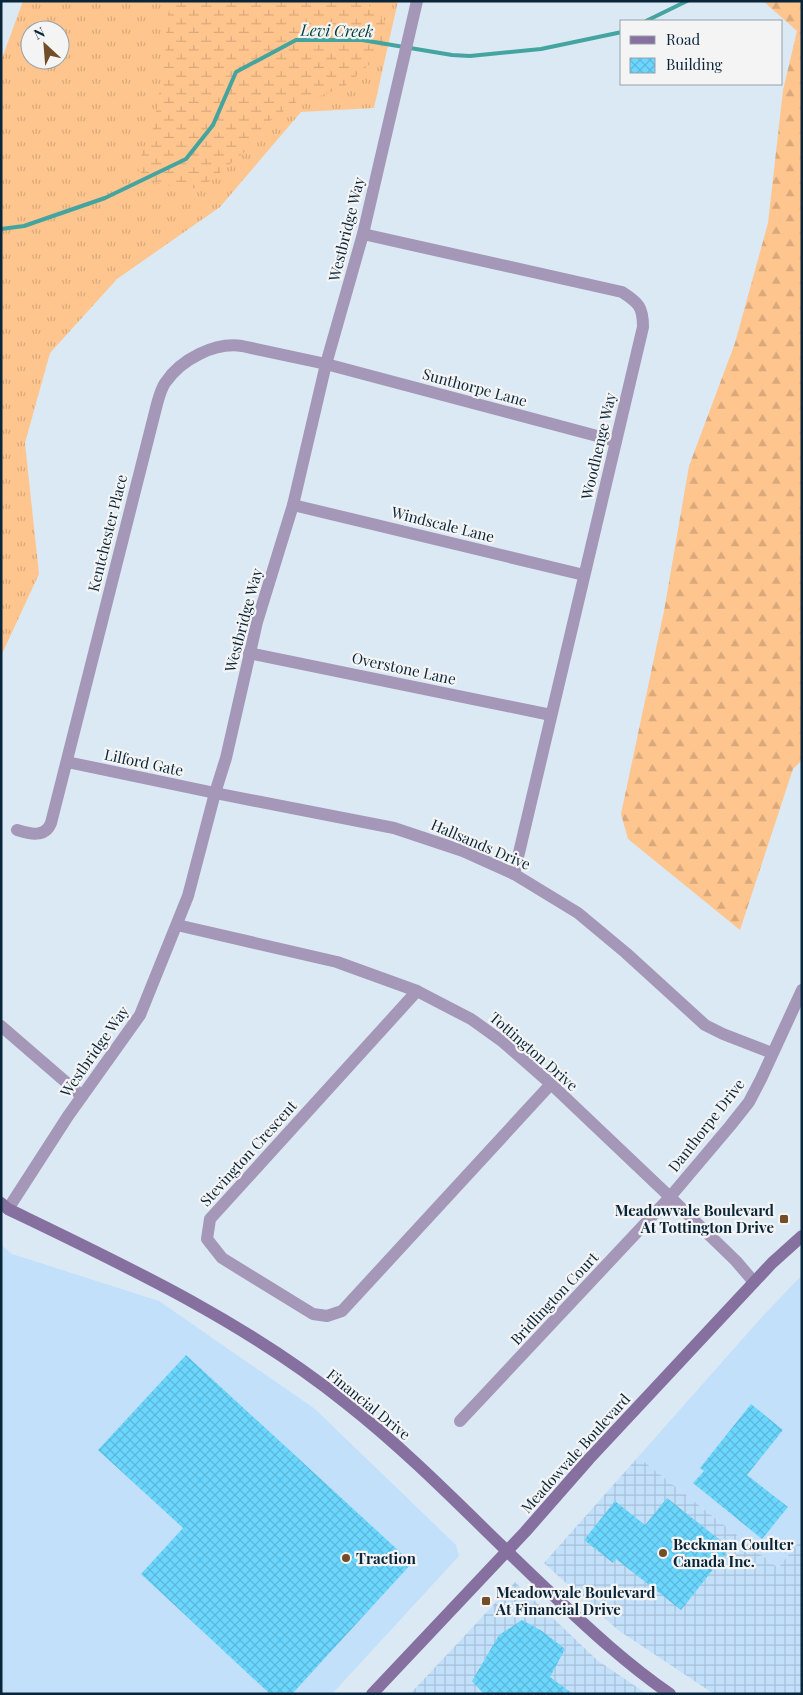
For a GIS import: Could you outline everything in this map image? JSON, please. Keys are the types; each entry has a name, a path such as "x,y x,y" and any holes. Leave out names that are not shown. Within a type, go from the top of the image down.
{"street":[{"name":"Westbridge Way","path":"5,1206 140,1015 178,925 188,896 226,758 257,622 293,504 326,364 363,234 417,1"},
{"name":"Woodhenge Way","path":"363,234 622,292 637,302 641,308 643,328 514,874"},
{"name":"Kentchester Place","path":"17,830 42,834 49,829 156,404 167,380 183,364 217,347 232,344 326,364"},
{"name":"Sunthorpe Lane","path":"326,364 616,441"},
{"name":"Windscale Lane","path":"293,504 584,575"},
{"name":"Overstone Lane","path":"249,653 551,715"},
{"name":"Lilford Gate","path":"67,762 215,794"},
{"name":"Hallsands Drive","path":"215,794 394,828 463,851 514,874 584,918 626,953 705,1025 722,1034 772,1053"},
{"name":"Tottington Drive","path":"178,925 336,962 417,990 480,1025 503,1042 551,1084 736,1261 754,1282"},
{"name":"Stevington Crescent","path":"417,990 210,1218 207,1239 222,1258 313,1314 327,1316 342,1311 551,1084"},
{"name":"Danthorpe Drive","path":"670,1197 748,1102 802,990"},
{"path":"1,1026 82,1096"},
{"name":"Bridlington Court","path":"460,1421 670,1197"},
{"name":"Financial Drive","path":"5,1206 147,1276 268,1347 345,1402 424,1472 597,1637 670,1694"},
{"name":"Meadowvale Boulevard","path":"372,1694 506,1552 589,1459 754,1282 802,1236"}],"shaded area":[{"path":"1,1245 12,1254 159,1301 315,1409 456,1545 459,1556 332,1694 1,1694"},
{"path":"802,1275 802,1538 778,1568 638,1457 761,1318"},
{"path":"638,1457 778,1568 802,1538 802,1694 714,1694 618,1630 544,1563"},
{"path":"515,1582 597,1660 647,1694 410,1694"}],"green space":[{"path":"23,1 398,1 374,108 301,112 220,207 117,279 50,353 25,443 39,574 1,656 1,61"},
{"path":"172,1 364,1 384,20 388,31 373,61 344,87 320,96 302,98 270,121 248,149 204,186 185,190 148,180 136,167 154,126 166,46 166,21"},
{"path":"763,1 802,1 802,760 793,769 740,930 628,839 621,814 664,611 689,466 735,343 768,223 783,90 797,31"}],"building":[{"path":"186,1355 412,1563 292,1694 270,1694 141,1574 183,1528 98,1450"},
{"path":"751,1404 783,1430 747,1475 788,1507 762,1539 693,1483 704,1471 700,1468"},
{"name":"Beckman Coulter Canada Inc.","path":"667,1498 730,1548 681,1610 616,1559 613,1563 584,1540 615,1501 645,1525"},
{"path":"522,1620 542,1631 565,1649 550,1677 573,1694 484,1694 472,1681 499,1635"}],"waterway":[{"name":"Levi Creek","path":"648,20 687,1"},
{"name":"Levi Creek","path":"1,229 24,226 105,198 186,159 213,125 236,72 296,40 362,40 452,55 470,56 541,49 620,32"}],"place":[{"name":"Meadowvale Boulevard At Tottington Drive","path":"784,1219"},
{"name":"Beckman Coulter Canada Inc.","path":"663,1553"},
{"name":"Traction","path":"346,1558"},
{"name":"Meadowvale Boulevard At Financial Drive","path":"486,1601"}]}
